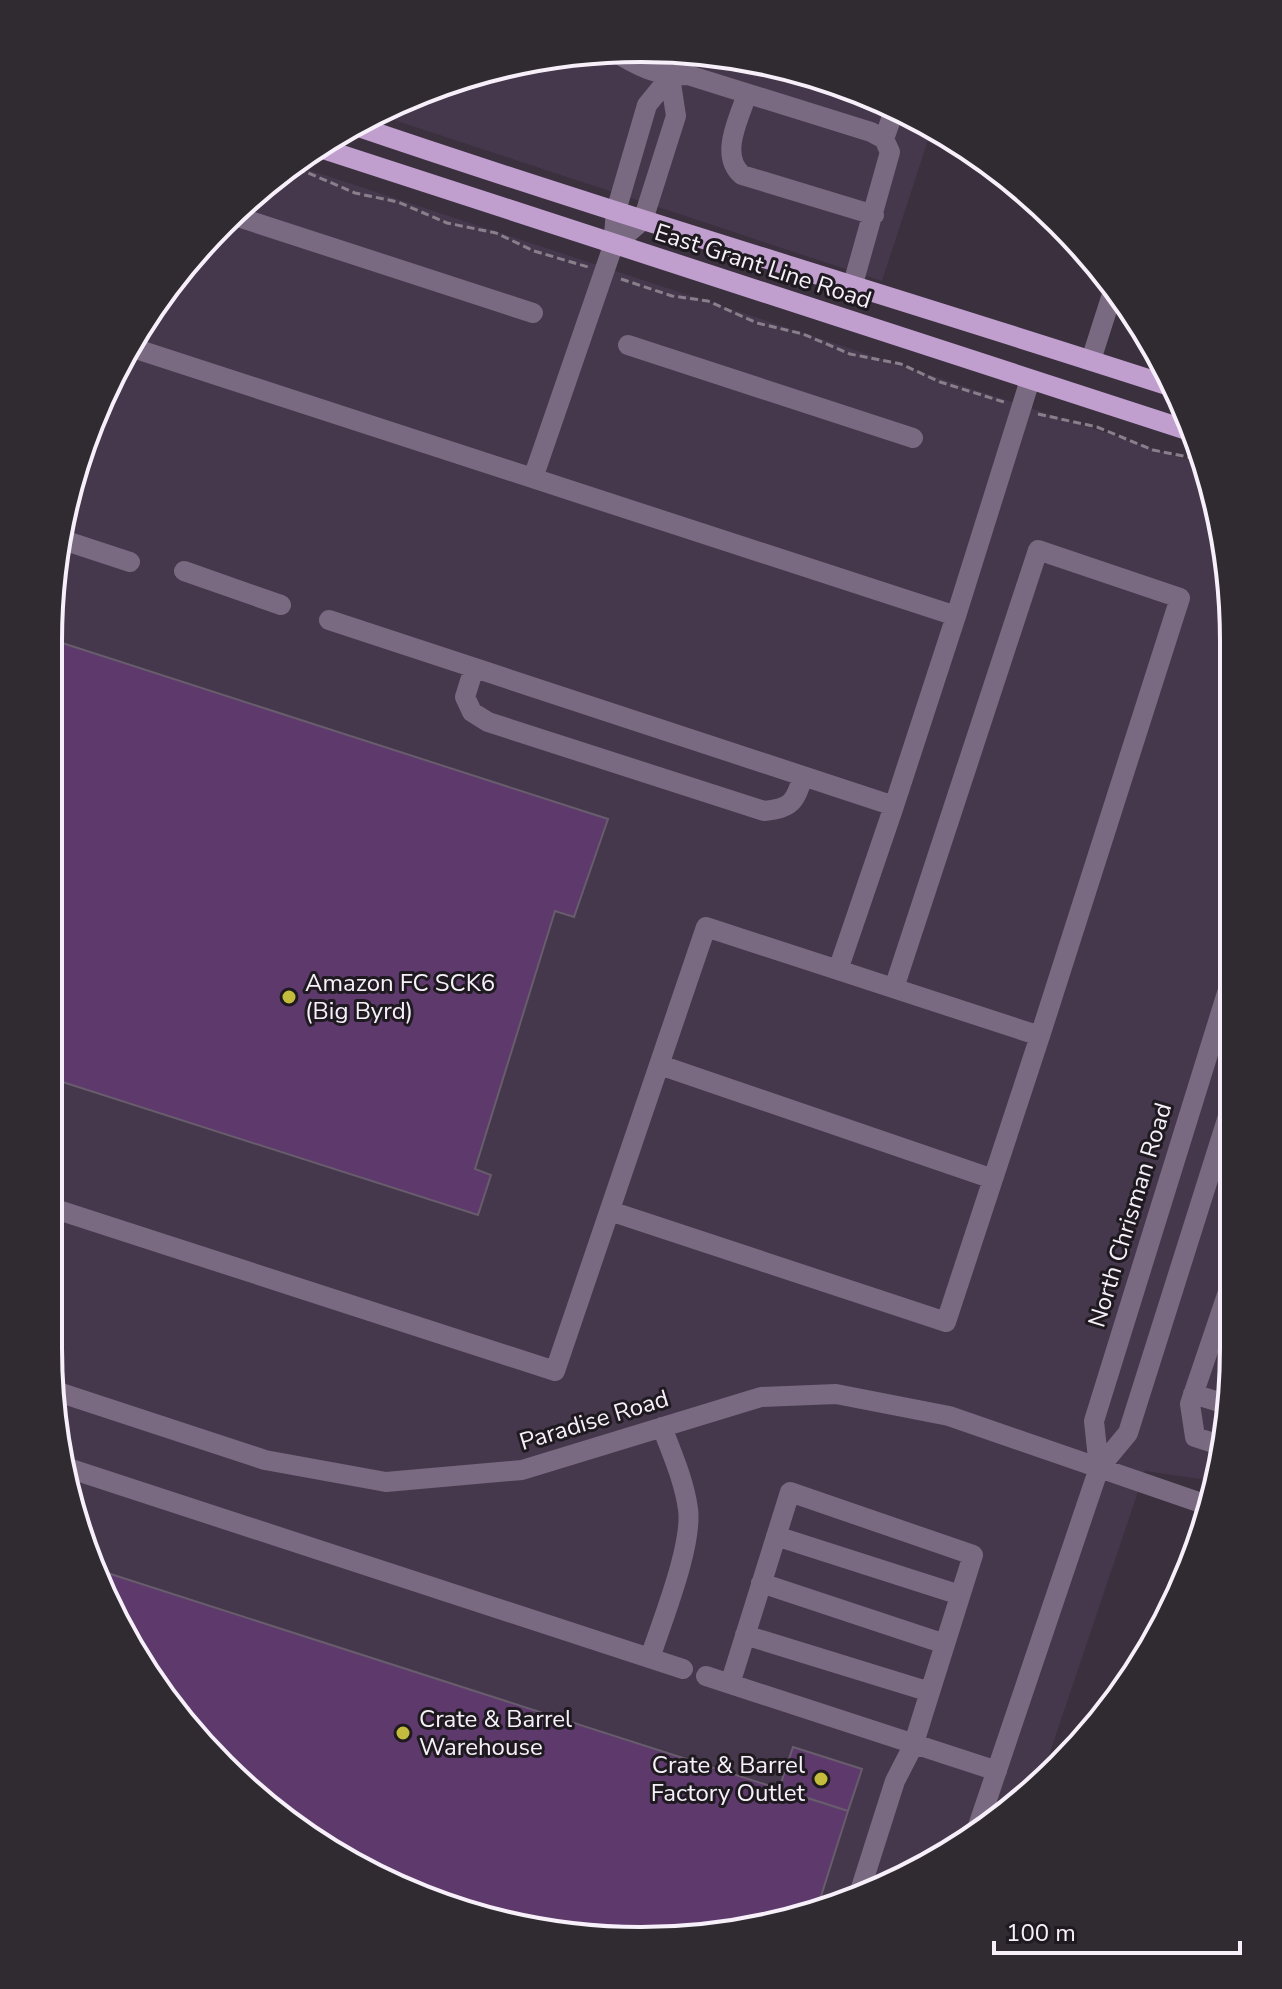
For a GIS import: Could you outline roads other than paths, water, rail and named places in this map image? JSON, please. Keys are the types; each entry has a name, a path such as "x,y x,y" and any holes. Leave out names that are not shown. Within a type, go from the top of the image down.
{"main road":[{"name":"East Grant Line Road","path":"370,130 1158,382"},
{"name":"East Grant Line Road","path":"332,152 613,246 1179,428"}],"street":[{"path":"629,62 670,77 688,75 871,132 884,139 890,152 853,284"},
{"path":"533,478 613,246 616,211 647,105 670,77"},
{"path":"613,246 643,220 676,116 670,77"},
{"path":"747,94 731,145 730,157 734,168 742,175 874,215"},
{"path":"884,139 891,119"},
{"path":"245,219 533,313"},
{"path":"1091,360 1110,302"},
{"path":"628,345 913,438"},
{"path":"140,350 956,616"},
{"path":"838,970 956,616 1030,380"},
{"path":"71,542 130,562"},
{"path":"610,1211 946,1322 1180,598 1038,550 894,988"},
{"path":"184,571 281,605"},
{"path":"329,620 894,806"},
{"path":"474,668 465,697 472,712 488,722 764,811 782,809 795,800 803,776"},
{"path":"62,1211 555,1371 706,927 1040,1036"},
{"name":"North Chrisman Road","path":"1099,1468 1094,1421 1220,1015"},
{"path":"660,1065 993,1179"},
{"name":"North Chrisman Road","path":"983,1814 1099,1468 1128,1433 1220,1142"},
{"path":"1212,1442 1195,1437 1190,1404 1220,1315"},
{"name":"Paradise Road","path":"64,1394 265,1460 386,1482 522,1470 761,1397 836,1394 949,1416 1199,1502"},
{"path":"1193,1394 1217,1401"},
{"path":"650,1658 687,1541 689,1512 682,1479 662,1427"},
{"path":"75,1470 683,1669"},
{"path":"730,1684 790,1492 973,1555 913,1746 895,1781 862,1883"},
{"path":"776,1536 960,1595"},
{"path":"761,1583 945,1644"},
{"path":"745,1635 930,1692"},
{"path":"706,1676 997,1771"}],"place":[{"name":"Amazon FC SCK6 (Big Byrd)","path":"289,997"},
{"name":"Crate & Barrel Warehouse","path":"403,1733"},
{"name":"Crate & Barrel Factory Outlet","path":"821,1779"}]}
